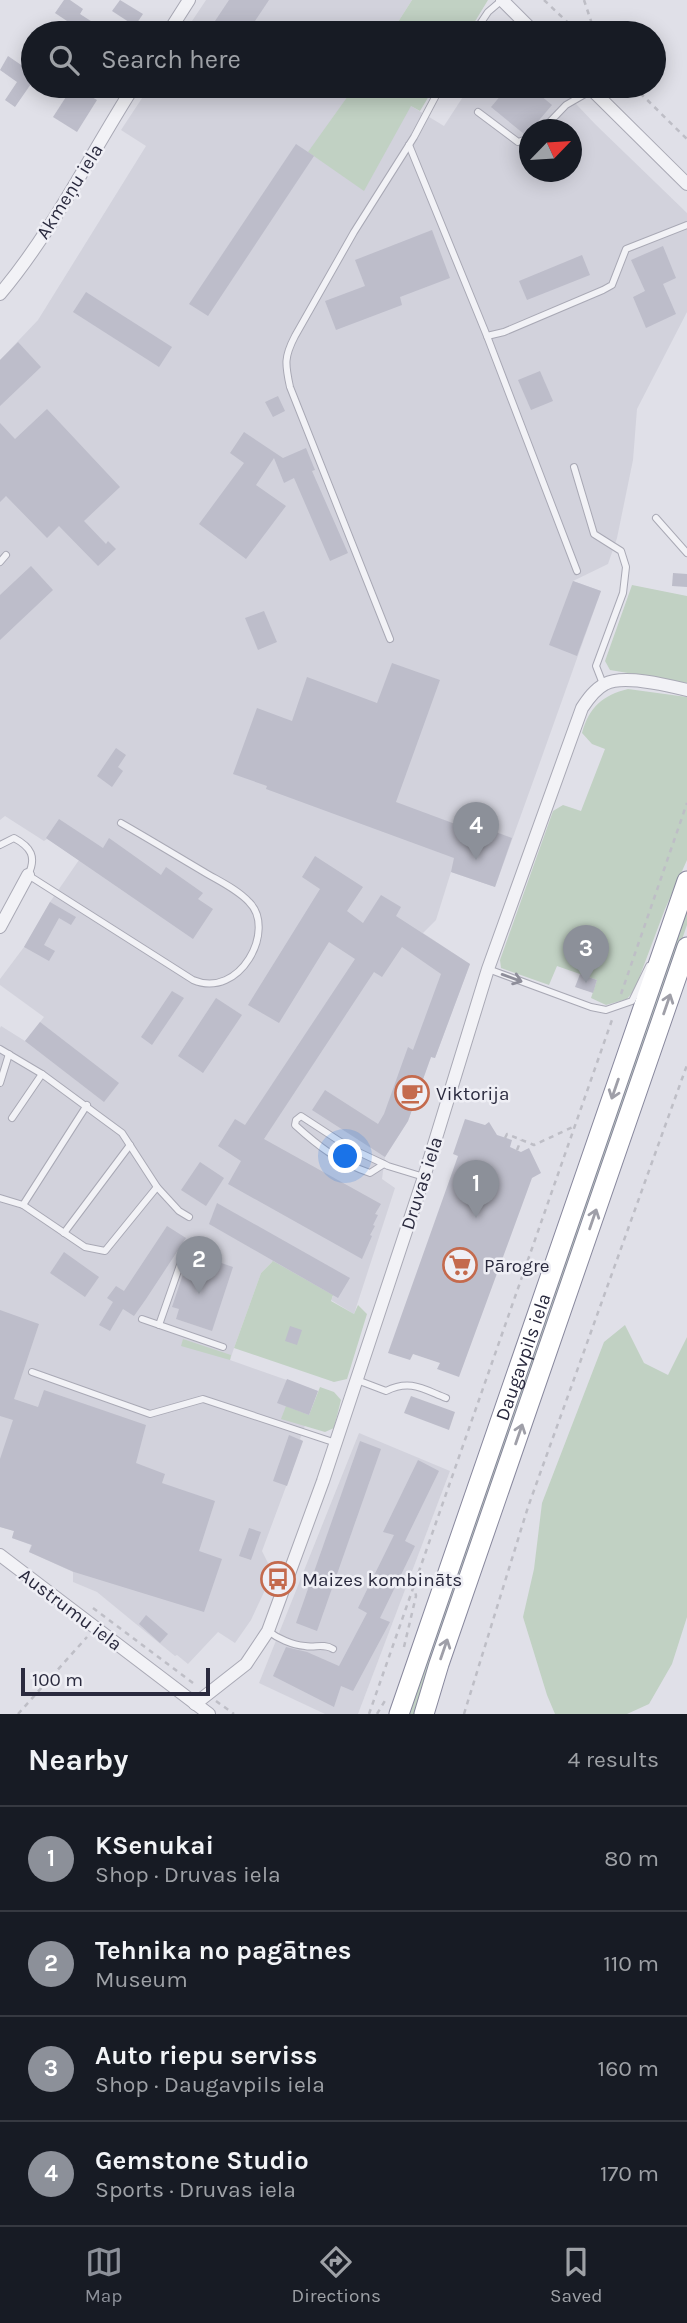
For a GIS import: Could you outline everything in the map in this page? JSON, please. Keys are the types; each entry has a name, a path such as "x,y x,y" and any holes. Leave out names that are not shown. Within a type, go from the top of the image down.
{"highway":[{"name":"Daugavpils iela","path":"393,1706 687,881"},
{"name":"Daugavpils iela","path":"424,1714 687,947"}],"street":[{"path":"176,21 189,0"},
{"path":"502,0 523,21"},
{"name":"Akmeņu iela","path":"0,294 47,229 127,98"},
{"path":"600,98 687,184"},
{"path":"603,684 630,680 687,690"},
{"name":"Druvas iela","path":"195,1704 246,1664 268,1631 357,1380 424,1177 488,969 582,708 603,684"},
{"path":"0,927 28,875"},
{"name":"Austrumu iela","path":"0,1555 209,1714"}],"lane":[{"path":"482,21 502,0"},
{"path":"390,639 290,387 285,365 287,351 354,232 435,98"},
{"path":"553,119 576,98"},
{"path":"478,112 519,142"},
{"path":"409,145 487,336 577,571"},
{"path":"487,336 504,332 603,290 612,285 625,249 687,225"},
{"path":"574,467 594,534 621,551 626,567 623,593 596,666 603,684"},
{"path":"656,518 687,553"},
{"path":"0,562 6,555"},
{"path":"0,845 14,838 25,844 32,852 33,865 28,875 193,980 206,986 223,982 241,972 258,940 258,915 251,902 121,823"},
{"path":"488,969 606,1010 632,1001 648,967 661,956"},
{"path":"0,1049 42,1074 122,1133 157,1187 179,1211 189,1217"},
{"path":"0,1083 9,1054"},
{"path":"12,1118 42,1074"},
{"path":"23,1205 87,1105"},
{"path":"384,1164 370,1173 350,1166 318,1146 295,1125 296,1119 301,1116 350,1148 384,1164 424,1177"},
{"path":"64,1233 130,1145"},
{"path":"0,1198 23,1205 85,1247 105,1251 157,1187"},
{"path":"159,1325 187,1245"},
{"path":"142,1319 223,1347"},
{"path":"32,1372 150,1414 202,1399 336,1443"},
{"path":"357,1380 386,1391 400,1384 412,1385 446,1398"},
{"path":"268,1631 278,1639 285,1639 297,1645 327,1645 333,1649"}],"path":[{"path":"544,0 566,21"},
{"path":"584,0 591,21"},
{"path":"645,98 687,139"},
{"path":"369,1714 687,803"},
{"path":"464,1714 533,1494 687,1065"},
{"path":"505,1138 507,1134 534,1145 575,1126"},
{"path":"517,1150 521,1139"},
{"path":"404,1647 416,1596 415,1585"},
{"path":"89,1605 234,1714"},
{"path":"18,1714 96,1627"},
{"path":"377,1714 393,1706"}],"shaded area":[{"path":"206,0 412,0 399,21 192,21"},
{"path":"142,98 347,98 309,152 411,106 444,126 462,98 570,98 687,213 687,312 637,409 633,460 617,538 608,564 573,581 601,591 495,887 451,872 436,920 423,933 470,964 435,1058 431,1057 408,1121 385,1157 382,1179 395,1188 354,1314 331,1300 333,1296 272,1262 261,1273 234,1348 230,1360 318,1391 300,1439 303,1441 262,1551 273,1573 251,1620 235,1643 218,1632 188,1664 97,1592 73,1582 73,1572 29,1552 31,1545 12,1538 14,1531 0,1527 0,1028 1,1026 25,1041 44,1017 0,985 0,979 24,947 79,860 5,816 0,820 0,360 38,320 146,146 121,130"},
{"path":"359,1433 450,1471 358,1714 325,1714 259,1683"}],"green space":[{"path":"412,0 488,0 475,21 399,21"},
{"path":"346,98 428,98 420,111 411,106 364,191 308,152"},
{"path":"632,585 687,596 687,683 610,670 605,661"},
{"path":"628,689 687,697 687,860 635,989 627,999 606,1005 591,998 597,980 557,966 549,985 501,968 500,960 553,811 563,805 581,811 605,749 592,744 582,733 585,724 593,709 604,699"},
{"path":"687,907 687,925 415,1714 404,1714"},
{"path":"273,1261 333,1295 331,1301 354,1314 358,1305 367,1314 347,1379 334,1382 234,1348 261,1273"},
{"path":"625,1325 644,1363 668,1375 687,1337 687,1617 672,1664 649,1704 627,1714 555,1714 523,1617 534,1569 542,1503 604,1342"},
{"path":"183,1339 231,1355 230,1360 181,1346"},
{"path":"320,1387 334,1392 341,1400 334,1428 325,1432 281,1419 286,1406 309,1415"}],"building":[{"path":"64,0 70,0 83,9 80,14 91,21 67,21 55,13"},
{"path":"120,0 143,14 138,21 127,21 112,11"},
{"path":"229,0 269,0 255,21 215,21"},
{"path":"8,56 21,65 21,98 15,107 5,100 17,82 0,70"},
{"path":"65,98 97,100 77,132 53,117"},
{"path":"499,98 544,98 552,105 540,119 519,119 519,130 491,107"},
{"path":"296,144 314,156 208,316 189,304"},
{"path":"432,230 450,278 400,297 402,305 336,330 325,301 365,286 355,260"},
{"path":"663,246 676,278 663,284 676,314 646,328 633,297 645,291 631,260"},
{"path":"582,255 590,275 527,300 519,281"},
{"path":"86,292 172,347 159,367 73,312"},
{"path":"18,342 41,367 0,406 0,360"},
{"path":"540,371 553,401 531,410 518,380"},
{"path":"278,396 285,411 273,417 265,402"},
{"path":"47,409 120,487 84,521 106,544 108,541 116,549 98,566 59,526 47,538 6,496 0,502 0,423 15,439"},
{"path":"244,432 283,458 306,448 315,470 312,471 348,553 330,561 294,478 284,483 274,458 256,485 286,506 246,559 199,524 244,463 230,453"},
{"path":"31,566 53,590 0,640 0,595"},
{"path":"673,573 687,574 687,587 672,586"},
{"path":"573,581 601,591 577,656 549,645"},
{"path":"264,611 277,642 258,650 245,618"},
{"path":"392,663 440,680 396,802 466,828 468,822 512,838 495,887 451,872 454,858 266,789 267,786 233,774 257,708 292,721 307,677 377,703"},
{"path":"116,748 126,755 118,767 123,771 112,787 97,776"},
{"path":"59,819 103,848 109,838 161,875 166,867 203,893 198,899 213,909 193,939 46,838"},
{"path":"315,856 363,887 347,911 363,923 381,895 401,907 396,916 470,964 435,1058 431,1057 408,1121 385,1157 312,1110 325,1090 378,1124 384,1114 408,1047 413,1050 441,974 402,947 382,977 374,972 264,1139 381,1204 375,1214 378,1215 373,1225 375,1226 362,1259 228,1184 241,1161 218,1146 235,1119 245,1125 355,959 329,942 279,1023 248,1005 320,889 302,877"},
{"path":"50,902 76,917 71,925 59,918 44,945 55,951 49,961 24,947"},
{"path":"580,974 597,980 593,993 575,987"},
{"path":"172,991 184,998 152,1045 141,1037"},
{"path":"216,998 242,1015 203,1073 178,1056"},
{"path":"40,1022 119,1083 104,1102 25,1041"},
{"name":"Pārogre","path":"465,1119 485,1125 489,1122 497,1135 512,1140 510,1147 521,1152 529,1148 541,1173 532,1178 459,1377 437,1369 440,1363 413,1354 410,1360 388,1353 458,1156 453,1154"},
{"path":"200,1162 224,1178 206,1206 181,1190"},
{"path":"217,1203 350,1278 338,1298 209,1224"},
{"path":"167,1226 186,1238 146,1299 134,1316 123,1309 110,1331 99,1325 113,1302 107,1298 116,1286 124,1291"},
{"path":"64,1252 99,1277 85,1297 50,1273"},
{"path":"198,1255 233,1267 212,1331 176,1319 179,1309 172,1307 186,1265 194,1267"},
{"path":"0,1310 39,1324 14,1399 38,1407 44,1390 146,1425 136,1463 165,1474 162,1483 215,1501 199,1551 222,1559 204,1612 74,1572 29,1552 32,1545 12,1538 14,1531 0,1527 0,1459 13,1420 0,1416"},
{"path":"290,1326 302,1330 297,1345 285,1341"},
{"path":"287,1379 318,1391 309,1415 277,1403"},
{"path":"411,1396 455,1412 449,1430 404,1413"},
{"path":"289,1435 303,1441 287,1486 273,1481"},
{"path":"360,1441 381,1449 317,1631 296,1623"},
{"path":"418,1460 439,1471 405,1541 415,1546 380,1618 390,1622 353,1691 341,1686 334,1707 273,1676 286,1647 307,1652 339,1666 367,1613 358,1608 394,1535 383,1532"},
{"path":"249,1528 261,1532 251,1560 239,1556"},
{"path":"146,1615 168,1634 160,1643 139,1624"}],"place":[{"name":"Gemstone Studio","path":"476,860"},
{"name":"Auto riepu serviss","path":"586,983"},
{"name":"Viktorija","path":"412,1093"},
{"name":"KSenukai","path":"476,1218"},
{"name":"Pārogre","path":"460,1265"},
{"name":"Tehnika no pagātnes","path":"199,1294"},
{"name":"Maizes kombināts","path":"278,1579"}]}
